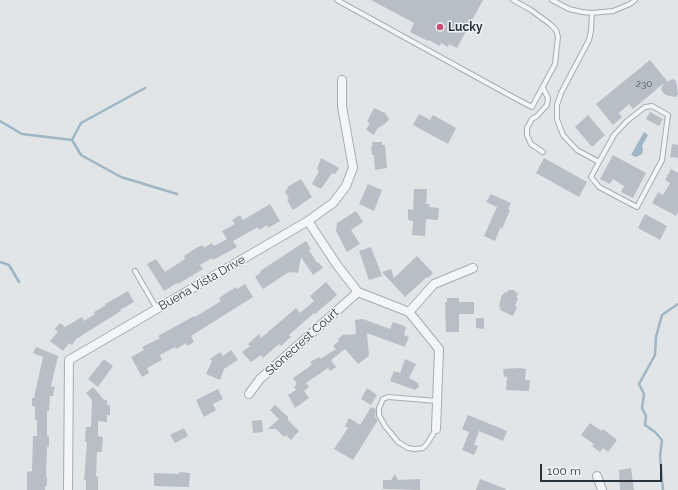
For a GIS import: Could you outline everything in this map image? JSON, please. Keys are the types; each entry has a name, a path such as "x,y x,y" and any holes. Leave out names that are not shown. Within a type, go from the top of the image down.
{"street":[{"name":"Buena Vista Drive","path":"68,490 69,360 308,221 333,203 346,186 353,168 342,106 342,80"},
{"path":"308,221 337,265 358,292 409,312 440,348 436,429"},
{"path":"409,312 434,284 473,268"},
{"name":"Stonecrest Court","path":"249,394 260,378 358,292"},
{"path":"598,476 602,490"}],"lane":[{"path":"337,0 532,107 555,64 558,38 556,30 550,24 531,10 513,0"},
{"path":"552,0 569,8 592,13 612,11 630,4 635,0"},
{"path":"592,13 589,40 561,93 557,105 557,119 562,135 577,150 599,162"},
{"path":"543,88 548,98 547,104 538,116 532,119 527,135 532,144 543,152"},
{"path":"652,106 668,114 662,160 637,207 599,187 591,177 599,162 614,135 645,107 652,106"},
{"path":"135,271 157,309"},
{"path":"436,429 423,448 408,448 398,442 385,426 380,415 379,408 383,399 388,397 437,401"}],"water":[{"path":"644,132 648,135 642,146 642,154 636,157 631,155"}],"building":[{"name":"Lucky","path":"371,0 483,0 457,48 449,44 448,47 441,43 440,46 410,32 414,23"},
{"path":"650,60 667,81 666,82 673,79 676,81 678,94 676,97 664,94 661,89 664,83 633,109 629,104 619,113 622,117 613,125 596,104"},
{"path":"374,108 385,113 389,119 377,129 374,135 366,130 370,123 367,122"},
{"path":"650,112 663,119 659,126 646,119"},
{"path":"419,114 430,120 433,115 456,128 448,144 413,125"},
{"path":"588,115 605,135 592,147 575,127"},
{"path":"372,142 382,142 382,145 385,145 387,168 375,170 374,155 372,155 371,146 373,146"},
{"path":"672,144 678,145 678,158 670,157"},
{"path":"613,155 646,173 633,198 621,192 624,186 613,179 610,184 600,179"},
{"path":"321,158 339,168 335,174 332,173 321,189 312,184 319,171 317,169"},
{"path":"544,158 587,182 579,197 536,173"},
{"path":"671,169 678,173 678,212 676,216 652,203 658,192 663,195 670,183 665,180"},
{"path":"301,179 312,197 293,210 287,200 289,198 285,192 288,188 287,187"},
{"path":"368,184 382,190 374,211 359,204"},
{"path":"414,189 427,189 426,204 430,204 429,207 439,208 438,220 426,219 425,236 412,235 413,221 408,220 408,209 413,210"},
{"path":"491,194 511,203 508,209 510,210 502,229 500,228 495,241 484,236 497,207 486,202"},
{"path":"270,204 280,221 268,228 267,225 259,230 258,227 233,241 237,247 200,265 203,269 164,291 147,264 156,259 165,272 185,259 184,256 196,248 203,245 204,248 212,243 214,246 227,239 222,231 235,224 232,220 240,215 243,220"},
{"path":"356,211 363,222 351,230 360,244 347,252 336,231 337,223"},
{"path":"645,214 667,226 660,240 638,228"},
{"path":"306,241 311,249 309,250 317,263 318,262 323,268 313,275 301,257 298,273 289,272 263,289 255,277 261,272 260,271"},
{"path":"371,247 382,276 369,280 359,251"},
{"path":"417,256 433,273 405,297 382,272 391,269 394,278"},
{"path":"326,282 337,295 289,335 291,337 281,346 279,344 263,358 261,355 251,362 242,352 250,346 248,344 259,334 261,338 296,308 300,313 314,301 310,296"},
{"path":"245,284 253,297 191,336 194,342 187,346 186,343 176,349 175,347 160,355 162,360 147,368 149,373 142,377 131,357 144,350 142,347 160,338 158,336 194,316 195,317 221,301 219,298 236,287 237,289"},
{"path":"508,290 514,290 518,294 516,297 518,298 515,306 517,307 513,316 500,310 501,308 499,307 501,297 505,292 507,293"},
{"path":"128,291 134,302 76,339 72,345 69,343 63,351 50,341 58,332 55,329 60,323 65,327 82,317 84,321 95,314 94,312 106,305 105,304"},
{"path":"447,298 459,298 459,302 474,302 474,314 459,314 459,332 446,332 445,302 447,302"},
{"path":"476,318 484,318 484,329 476,328"},
{"path":"363,319 390,329 393,322 404,326 406,328 404,335 409,337 405,347 367,333 369,356 358,364 345,349 331,360 336,367 330,371 328,368 306,383 309,387 304,391 309,398 295,408 288,395 296,390 294,387 297,384 293,378 309,367 312,364 310,362 319,357 320,359 336,349 333,346 344,334 356,334 355,320"},
{"path":"36,347 58,356 51,386 55,387 53,396 50,396 49,411 47,411 47,436 49,436 49,447 47,447 47,486 45,486 45,490 27,490 27,472 32,471 33,436 37,436 37,420 35,420 35,406 32,406 32,398 34,398 43,357 33,353"},
{"path":"231,350 238,360 224,369 220,380 206,374 212,361 210,359 220,352 223,356"},
{"path":"104,359 113,366 98,387 88,379"},
{"path":"405,359 416,364 409,378 418,383 419,387 415,390 390,381 394,371 400,373"},
{"path":"503,369 526,369 525,380 530,380 529,391 506,390 507,376 504,377"},
{"path":"93,387 104,400 107,400 107,405 110,405 110,415 107,415 107,422 98,421 98,436 103,437 102,452 97,452 96,476 98,477 98,490 86,490 86,480 84,480 87,442 85,442 86,427 91,427 92,400 86,393"},
{"path":"367,388 377,395 371,405 361,399"},
{"path":"218,389 223,399 213,404 216,410 204,417 196,400"},
{"path":"275,405 288,417 288,420 299,431 291,440 286,435 284,437 276,429 268,429 279,419 270,410"},
{"path":"371,407 376,409 375,417 378,420 353,460 334,449 348,428 345,426 349,418 360,425"},
{"path":"468,415 507,431 503,441 479,431 474,445 478,446 474,455 462,450 469,432 462,429"},
{"path":"262,420 263,432 253,433 252,421"},
{"path":"590,423 602,431 603,429 617,440 608,452 603,448 600,452 592,446 594,444 581,435"},
{"path":"184,428 188,436 175,443 170,435"},
{"path":"631,468 634,490 620,490 619,470"},
{"path":"179,472 190,473 189,487 154,486 154,473 179,474"},
{"path":"395,474 398,480 420,479 420,490 383,489 383,480 391,480"},
{"path":"480,479 506,489 506,490 476,490"}],"waterway":[{"path":"0,121 22,134 72,140 81,123 145,88"},
{"path":"72,140 81,155 121,177 177,194"},
{"path":"0,262 9,265 19,282"},
{"path":"663,490 660,456 662,440 655,432 645,425 646,416 642,408 644,394 639,384 655,355 656,337 662,315 678,304"}],"place":[{"name":"Lucky","path":"440,27"}]}
